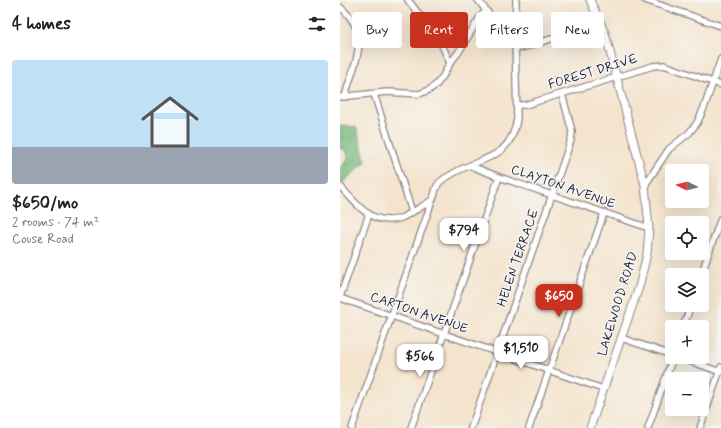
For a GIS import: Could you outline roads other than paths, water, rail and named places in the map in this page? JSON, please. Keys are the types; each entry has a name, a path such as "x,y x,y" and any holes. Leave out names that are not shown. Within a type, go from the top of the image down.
{"street":[{"path":"408,0 441,43 450,63"},
{"path":"340,7 352,20 358,35 359,45 357,60 342,97 393,92 414,94 427,92 439,82 480,17 486,11 478,0"},
{"path":"516,0 516,12"},
{"name":"LAKEWOOD ROAD","path":"590,0 596,12"},
{"path":"645,0 721,26"},
{"name":"LAKEWOOD ROAD","path":"590,428 644,269 649,228 645,185 604,34"},
{"path":"352,428 439,184 461,169 496,155 508,142 516,125 516,48"},
{"path":"645,185 669,149 689,133 697,124 721,59"},
{"name":"FOREST DRIVE","path":"517,105 525,105 659,65 664,65 721,85"},
{"path":"374,94 412,212"},
{"name":"HELEN TERRACE","path":"471,428 572,135 562,94"},
{"name":"CLAYTON AVENUE","path":"471,166 649,228"},
{"path":"411,428 500,177"},
{"path":"340,186 364,210 381,219 392,220 405,216 432,201"},
{"path":"529,428 604,213"},
{"path":"340,298 369,214"},
{"path":"703,268 721,218"},
{"name":"CARTON AVENUE","path":"340,298 603,389"},
{"path":"621,338 665,354"},
{"path":"648,428 669,364"},
{"path":"700,428 720,370 701,364"}]}
